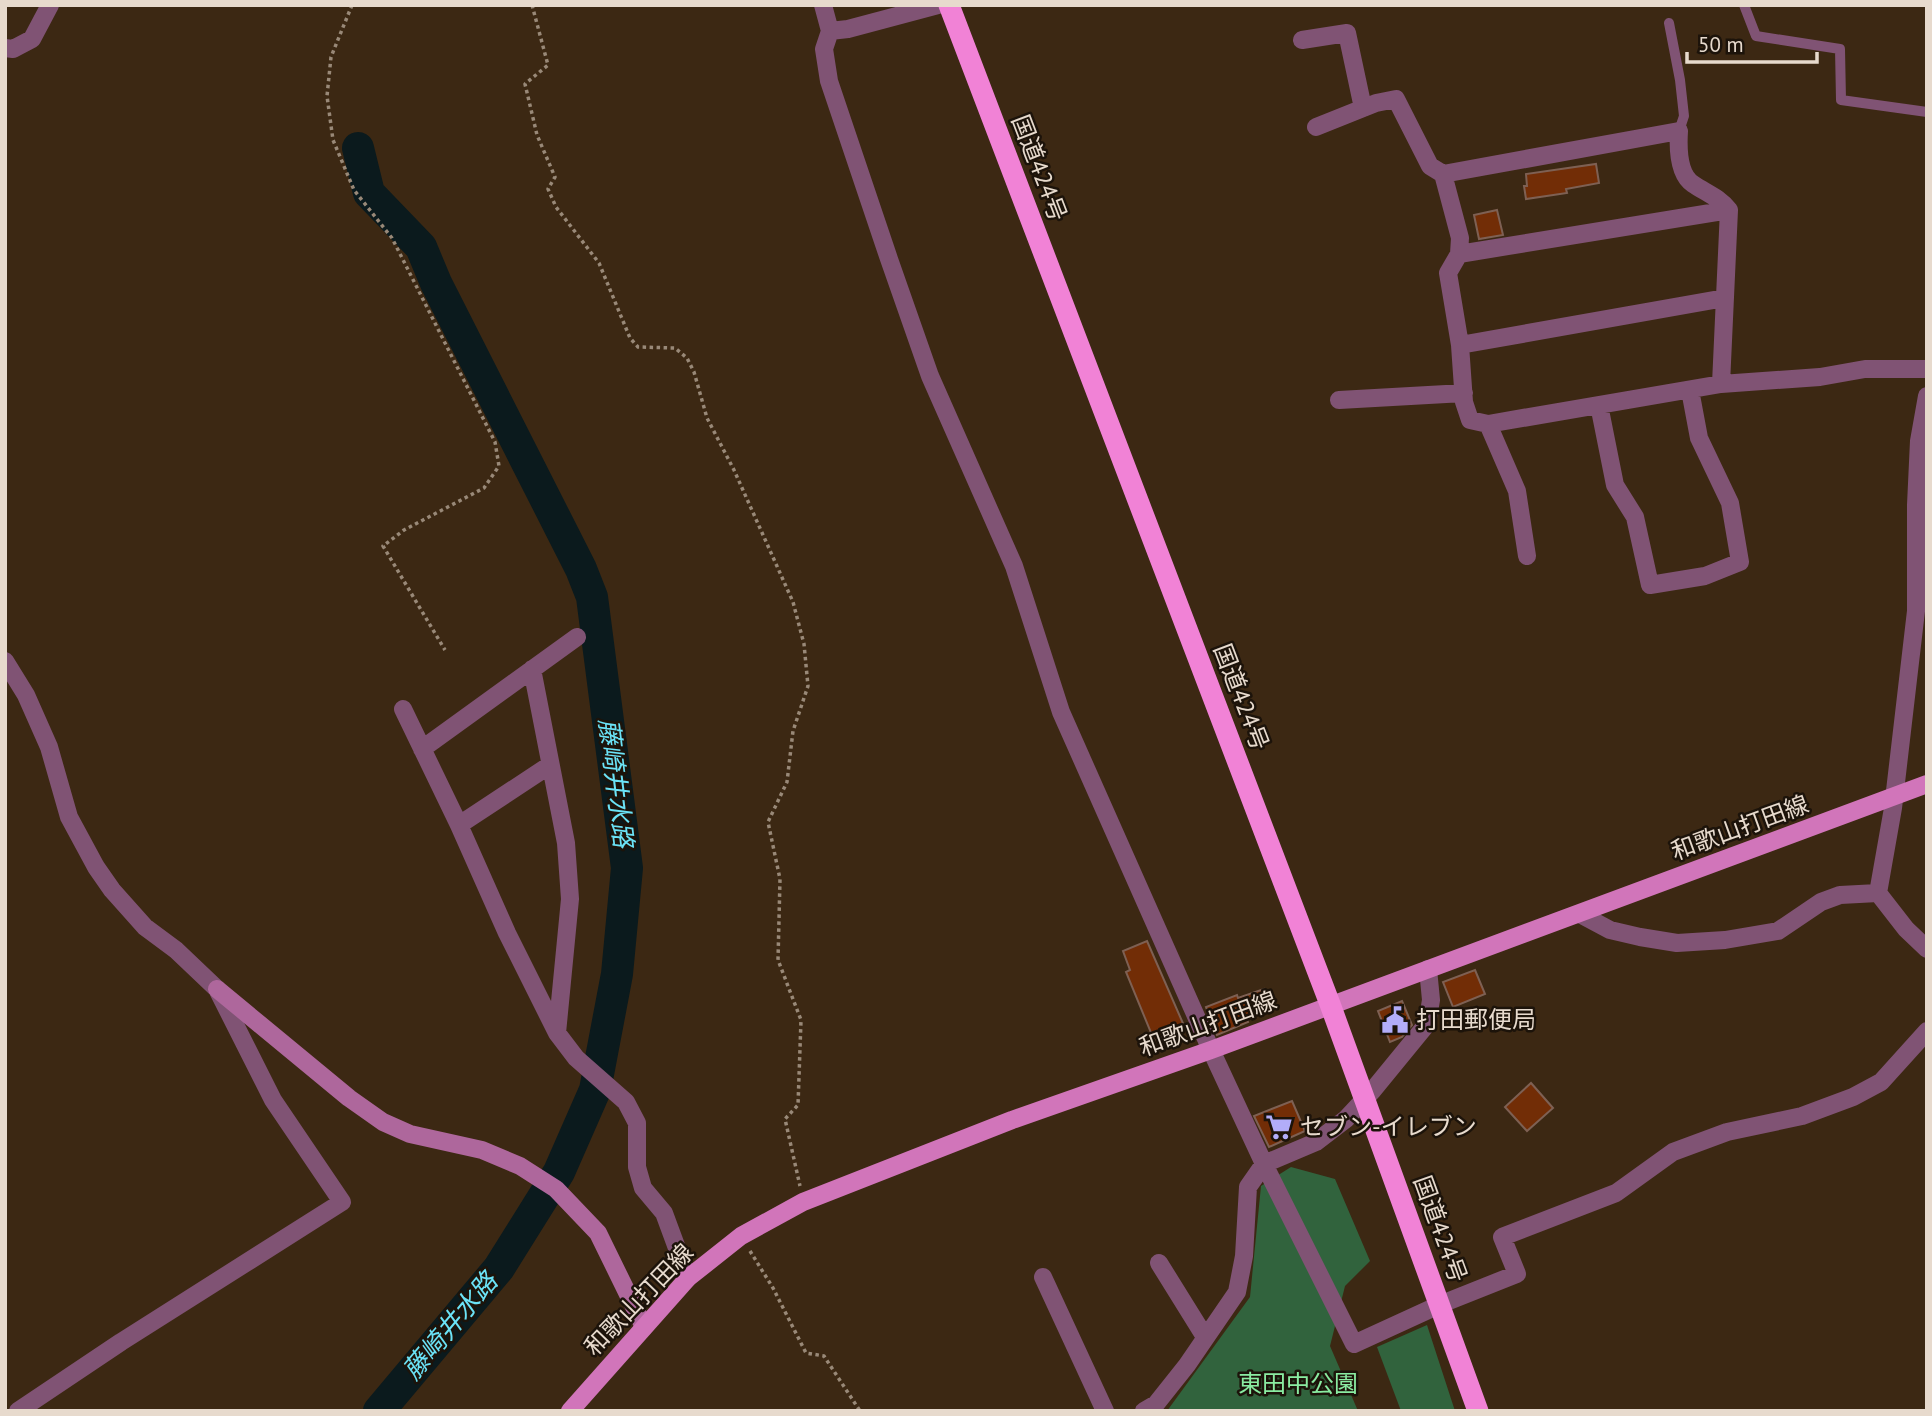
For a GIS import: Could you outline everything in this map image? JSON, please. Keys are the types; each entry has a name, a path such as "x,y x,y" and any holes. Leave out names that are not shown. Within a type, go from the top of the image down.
{"highway":[{"name":"国道424号","path":"949,5 1330,1004 1478,1411"}],"main road":[{"name":"和歌山打田線","path":"570,1411 688,1278 741,1236 803,1202 1000,1125 1211,1050 1927,784"}],"street":[{"path":"5,48 13,50 32,39 50,5"},
{"path":"823,5 830,31 824,48 829,81 930,376 1014,566 1061,712 1211,1050 1264,1164 1354,1344 1439,1304 1517,1274 1502,1237 1616,1193 1673,1152 1727,1132 1802,1116 1853,1097 1881,1082 1927,1031"},
{"path":"830,31 848,29 938,5"},
{"path":"1302,40 1347,33 1363,108"},
{"path":"1316,127 1363,108 1396,99 1430,166 1443,174 1679,131 1681,163 1690,183 1723,201 1729,210 1721,384"},
{"path":"1443,174 1460,238 1459,254 1448,273 1469,420 1488,424 1721,384 1820,377 1865,369 1927,369"},
{"path":"1459,254 1729,210"},
{"path":"1460,345 1725,298"},
{"path":"1599,405 1615,485 1635,517 1650,585 1664,583 1704,576 1740,562 1730,502 1699,438 1689,390"},
{"path":"1339,400 1464,393"},
{"path":"1927,396 1919,441 1916,611 1895,796 1878,893 1906,929 1927,950"},
{"path":"1488,424 1517,491 1527,556"},
{"path":"422,749 577,637"},
{"path":"5,661 26,695 49,747 69,817 112,891 145,927 176,950 217,989 349,1098 383,1122 410,1134 482,1150 520,1166 556,1189 598,1233 644,1327"},
{"path":"532,670 566,843 570,900 557,1033"},
{"path":"402,709 557,1033 569,1050 626,1102 636,1124 636,1167 643,1188 664,1213 688,1278"},
{"path":"459,825 550,765"},
{"path":"1580,914 1610,930 1640,937 1677,943 1725,940 1778,931 1821,902 1840,895 1878,893"},
{"path":"1152,1408 1187,1365 1237,1292 1244,1256 1248,1187 1264,1164 1316,1142 1346,1119 1427,1024 1431,1000 1428,969"},
{"path":"18,1411 121,1342 342,1202 273,1100 217,989"},
{"path":"1159,1263 1205,1337"},
{"path":"1043,1277 1105,1411"}],"lane":[{"path":"1744,5 1756,36 1840,49 1841,100 1927,112"},
{"path":"1669,23 1684,116 1679,131"}],"path":[{"path":"352,5 331,57 327,96 333,140 354,190 392,238 495,442 499,466 484,488 404,530 383,546 445,650"},
{"path":"532,5 548,65 525,83 537,135 555,177 548,189 556,207 599,263 630,338 638,347 675,348 687,358 694,372 707,418 734,470 793,602 804,644 808,686 793,731 787,782 768,822 780,879 778,960 801,1020 798,1105 785,1119 803,1202"},
{"path":"741,1236 773,1288 806,1353 824,1356 860,1411"}],"green space":[{"name":"東田中公園","path":"1291,1167 1335,1179 1370,1261 1345,1286 1330,1346 1358,1411 1167,1411 1250,1297 1261,1186"},
{"path":"1427,1325 1455,1411 1401,1411 1377,1347"}],"building":[{"path":"1596,164 1599,183 1566,189 1567,193 1526,199 1526,174"},
{"path":"1497,210 1503,235 1479,239 1474,215"},
{"path":"1147,941 1185,1028 1154,1040 1126,972 1130,970 1123,951"},
{"path":"1475,970 1485,994 1453,1007 1443,982"},
{"path":"1264,989 1271,1007 1246,1017 1248,1022 1217,1035 1206,1007 1237,995 1238,998"},
{"name":"打田郵便局","path":"1402,1001 1412,1025 1402,1037 1390,1042 1378,1011"},
{"path":"1531,1083 1553,1108 1527,1131 1505,1107"},
{"path":"1292,1101 1305,1131 1269,1147 1254,1116"}],"waterway":[{"name":"藤崎井水路","path":"358,148 369,193 421,247 436,283 581,569 592,597 627,868 617,974 595,1090 559,1172 499,1268 379,1411"}],"place":[{"name":"打田郵便局","path":"1395,1020"},
{"name":"セブン-イレブン","path":"1279,1127"}]}
